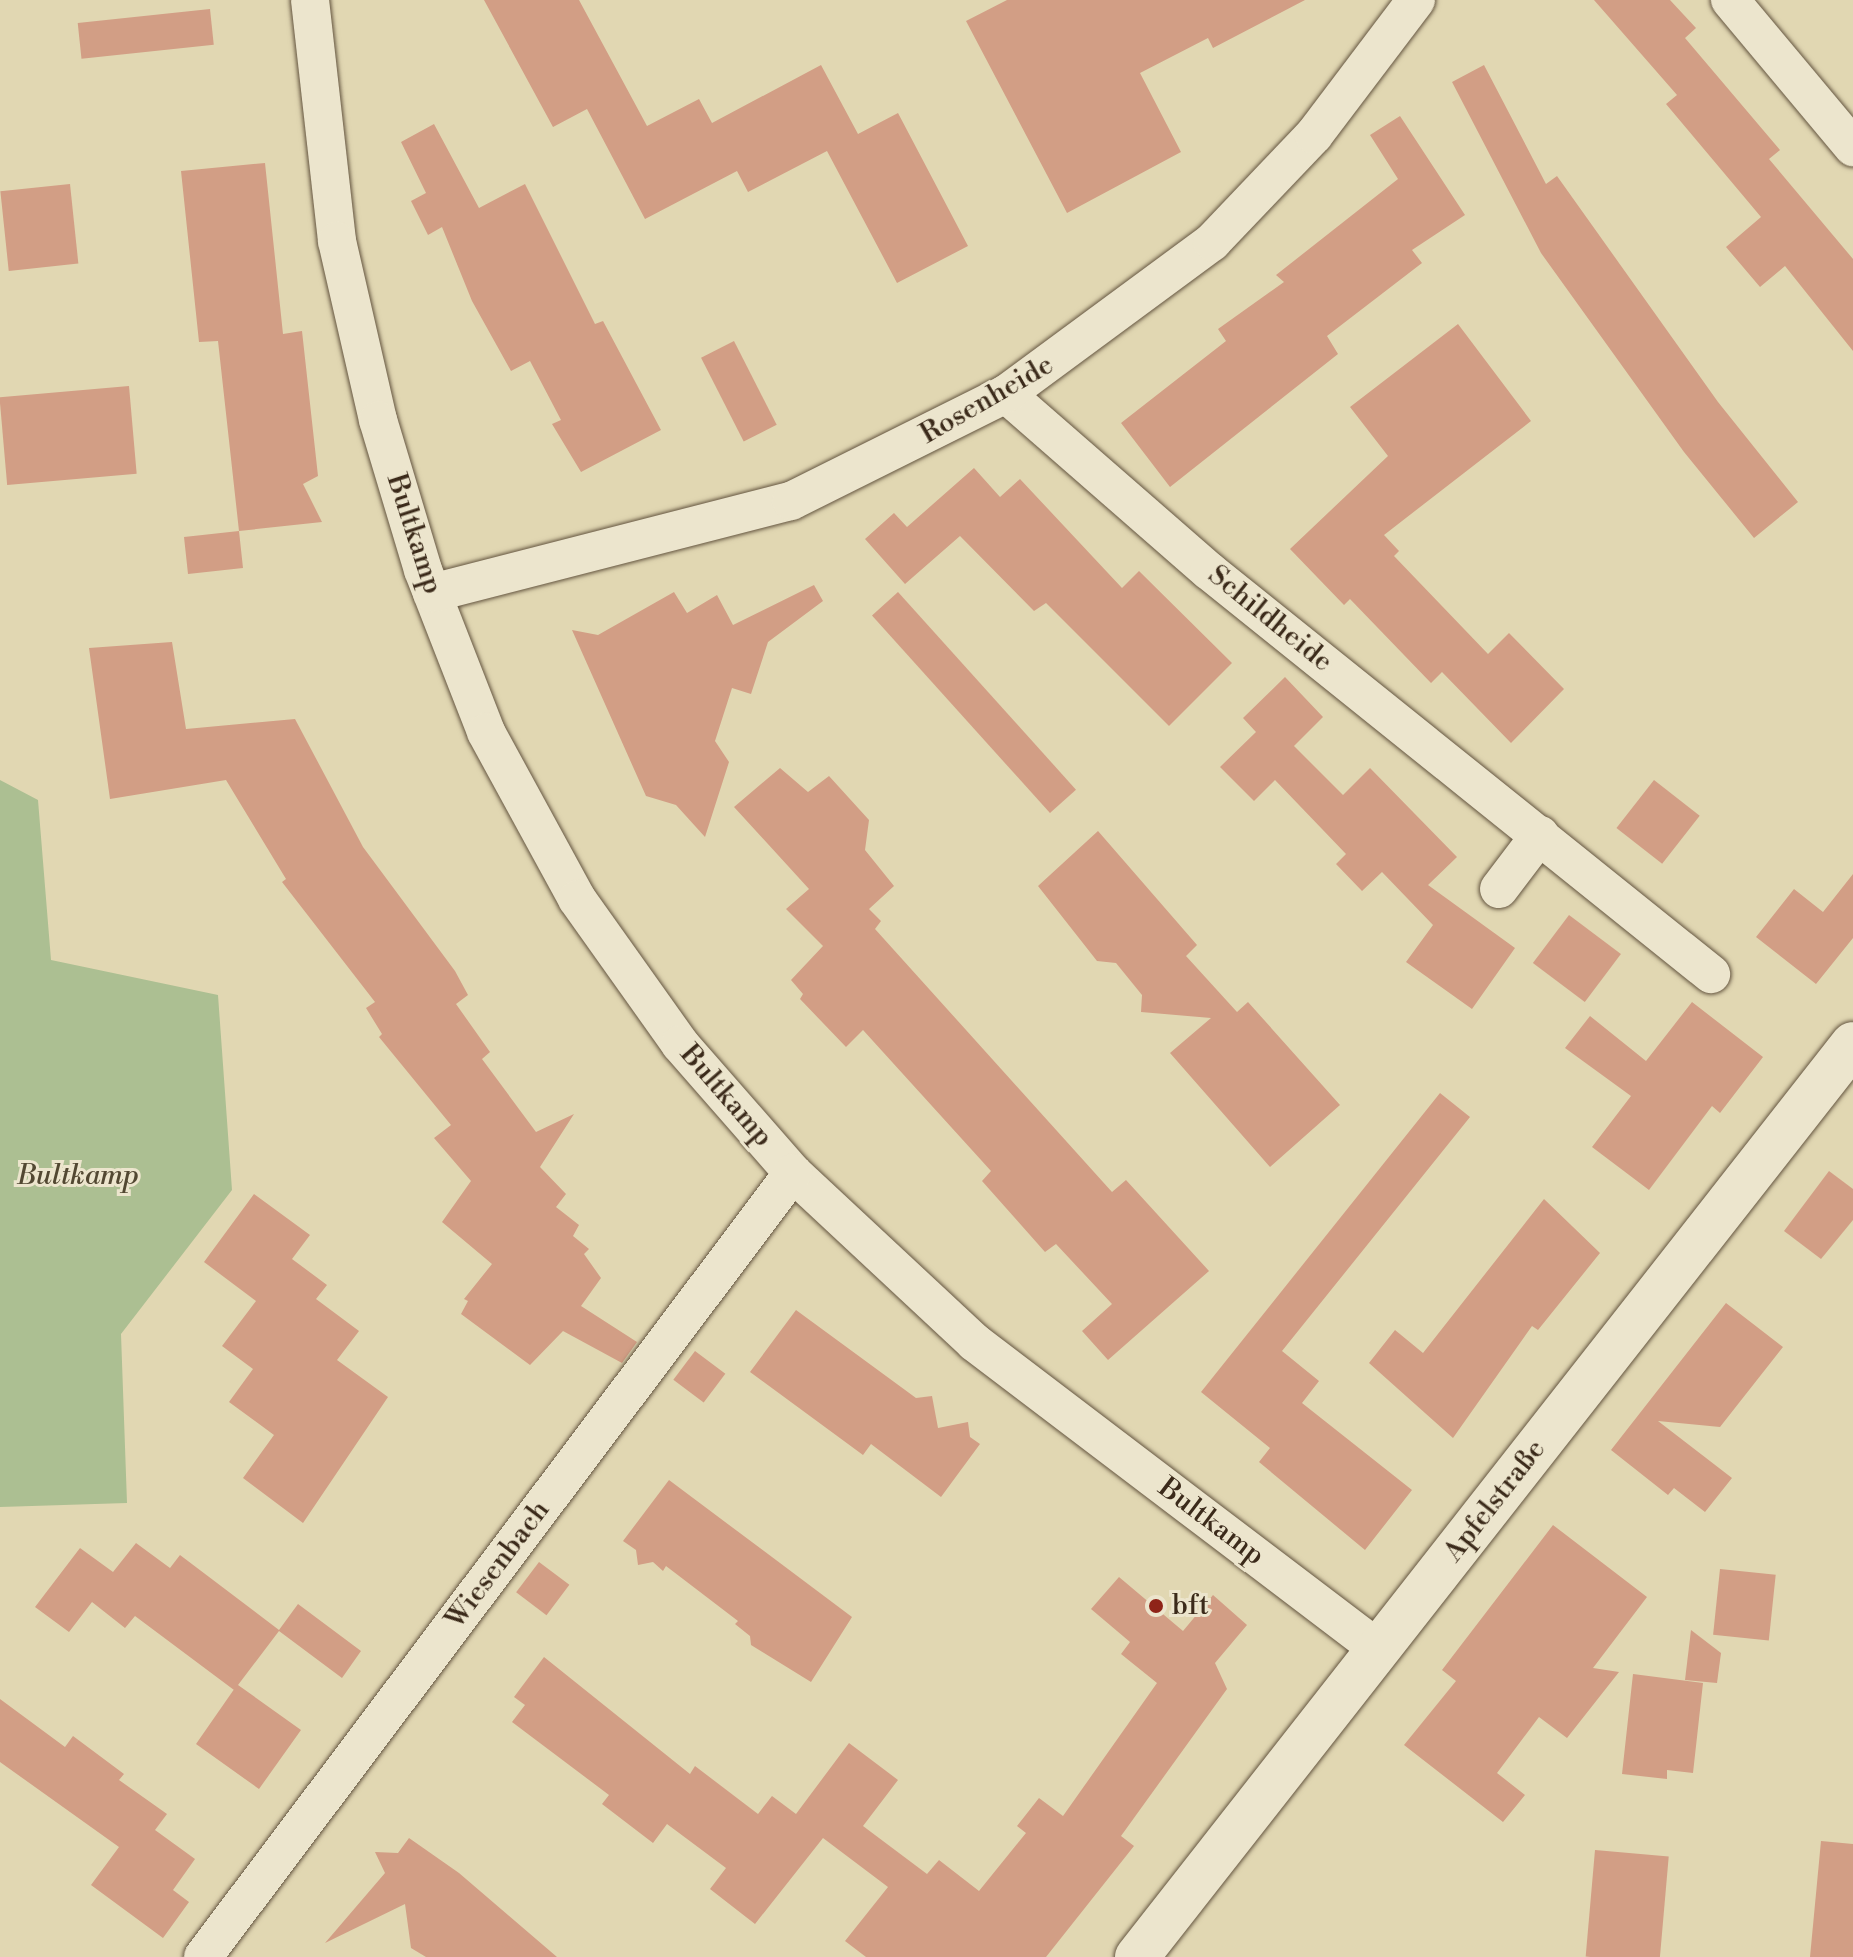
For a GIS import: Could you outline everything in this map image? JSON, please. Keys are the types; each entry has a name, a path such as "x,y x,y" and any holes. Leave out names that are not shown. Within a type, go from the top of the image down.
{"street":[{"name":"Bultkamp","path":"310,0 337,241 378,420 432,593 486,732 577,899 680,1044 793,1173 974,1342 1378,1649"},
{"name":"Rosenheide","path":"432,593 791,501 1006,394 1212,242 1314,135 1416,0"},
{"path":"1730,0 1853,147"},
{"name":"Schildheide","path":"1006,394 1209,571 1711,974"},
{"path":"1499,889 1540,835"},
{"name":"Apfelstraße","path":"1137,1957 1853,1044"},
{"name":"Wiesenbach","path":"203,1957 793,1173"}],"green space":[{"path":"0,780 38,800 51,960 218,995 232,1190 121,1334 127,1503 0,1507"}],"building":[{"path":"484,0 579,0 647,126 699,99 712,123 821,65 858,134 898,113 968,246 897,283 827,151 748,192 737,171 645,219 587,109 553,127"},
{"path":"1007,0 1305,0 1213,48 1208,38 1140,73 1181,152 1067,213 966,21"},
{"path":"1594,0 1670,0 1696,28 1685,38 1780,150 1769,159 1853,259 1853,351 1785,266 1760,287 1726,247 1761,217 1666,104 1677,95"},
{"path":"210,9 214,45 81,59 78,23"},
{"path":"1484,65 1546,184 1557,176 1718,402 1798,502 1754,538 1684,452 1541,253 1452,82"},
{"path":"1400,116 1465,215 1412,250 1422,263 1327,336 1338,354 1170,487 1121,423 1226,341 1218,329 1284,282 1276,275 1398,179 1370,135"},
{"path":"434,124 479,208 525,184 595,324 603,321 661,430 581,472 552,424 561,420 530,361 511,371 472,301 442,227 428,235 411,201 426,193 401,142"},
{"path":"265,163 283,334 302,331 318,476 303,484 322,522 239,531 218,341 199,342 181,171"},
{"path":"70,184 78,264 9,271 0,191"},
{"path":"1458,324 1531,421 1384,535 1399,551 1394,556 1488,654 1509,633 1564,689 1511,743 1442,672 1431,683 1350,599 1344,605 1290,549 1388,456 1350,407"},
{"path":"734,341 777,425 744,442 701,358"},
{"path":"129,386 137,474 7,485 0,397"},
{"path":"974,468 1000,497 1020,479 1122,588 1139,571 1232,663 1169,726 1046,603 1034,611 960,536 905,584 865,539 894,513 907,527"},
{"path":"239,531 243,568 188,574 184,537"},
{"path":"814,585 823,601 768,642 751,694 732,688 715,741 729,762 705,837 676,805 646,796 572,630 598,635 674,592 687,613 717,595 733,625"},
{"path":"898,592 1076,790 1050,813 872,615"},
{"path":"172,642 186,729 295,719 363,847 455,971 468,995 456,1004 490,1052 482,1059 536,1132 574,1114 540,1167 566,1194 556,1207 579,1225 573,1236 589,1249 584,1254 601,1278 581,1306 637,1342 622,1363 563,1331 530,1365 461,1314 468,1301 464,1299 492,1264 442,1222 471,1181 434,1138 451,1125 379,1037 382,1034 366,1008 375,1002 282,882 286,879 226,780 110,799 89,648"},
{"path":"1285,677 1323,717 1294,746 1343,795 1370,768 1457,857 1428,885 1515,948 1472,1009 1406,962 1433,925 1382,872 1362,891 1336,864 1346,854 1275,780 1254,801 1220,767 1256,732 1243,718"},
{"path":"780,768 808,792 829,776 869,820 865,850 894,886 869,909 881,921 875,929 1112,1192 1126,1180 1209,1271 1108,1360 1082,1331 1112,1304 1056,1244 1045,1252 982,1181 991,1171 863,1030 846,1047 800,999 803,994 791,980 823,946 786,909 809,889 734,807"},
{"path":"1654,780 1700,816 1662,864 1616,828"},
{"path":"1098,831 1197,945 1186,956 1237,1012 1248,1002 1340,1105 1270,1167 1170,1053 1211,1018 1141,1012 1142,995 1116,963 1097,961 1038,886"},
{"path":"1853,874 1853,938 1816,984 1756,937 1794,889 1823,912"},
{"path":"1569,915 1621,954 1585,1002 1533,963"},
{"path":"1692,1002 1763,1057 1720,1113 1712,1106 1649,1190 1592,1147 1631,1096 1565,1048 1590,1016 1646,1061"},
{"path":"1440,1093 1470,1117 1282,1351 1319,1381 1302,1403 1412,1490 1365,1550 1259,1462 1270,1448 1201,1392"},
{"path":"1829,1171 1853,1189 1853,1220 1821,1259 1784,1231"},
{"path":"254,1194 310,1235 292,1259 327,1285 316,1299 359,1331 337,1360 388,1397 303,1523 243,1478 274,1435 229,1402 253,1369 222,1346 256,1301 204,1262"},
{"path":"1544,1199 1600,1253 1538,1330 1532,1326 1453,1438 1369,1363 1395,1330 1423,1353"},
{"path":"1726,1303 1783,1347 1720,1427 1658,1421 1732,1478 1705,1512 1674,1488 1668,1495 1611,1450"},
{"path":"796,1310 916,1398 932,1396 938,1428 968,1422 970,1437 980,1444 941,1497 871,1444 863,1455 750,1372"},
{"path":"695,1351 725,1374 704,1403 673,1380"},
{"path":"669,1480 852,1617 811,1682 751,1645 750,1636 735,1624 738,1621 666,1566 663,1571 653,1562 638,1565 636,1550 623,1541"},
{"path":"1553,1525 1647,1597 1593,1668 1619,1672 1567,1738 1539,1717 1497,1773 1525,1795 1503,1822 1404,1745 1456,1681 1442,1670"},
{"path":"136,1543 170,1568 180,1555 279,1630 298,1604 361,1651 342,1678 279,1631 238,1685 301,1730 259,1789 196,1744 234,1690 135,1616 125,1628 92,1602 69,1632 35,1607 80,1548 113,1572"},
{"path":"539,1562 569,1585 546,1615 516,1592"},
{"path":"1720,1569 1776,1575 1769,1640 1713,1635"},
{"path":"1119,1577 1183,1631 1213,1595 1247,1625 1215,1663 1227,1689 1121,1836 1134,1846 1046,1957 866,1957 845,1941 888,1887 823,1838 755,1924 710,1889 726,1868 667,1824 653,1843 602,1804 609,1795 512,1722 525,1705 514,1697 544,1657 690,1774 695,1766 758,1814 772,1796 796,1814 849,1743 898,1780 863,1826 927,1874 939,1860 979,1891 1026,1833 1017,1826 1039,1798 1063,1816 1157,1683 1121,1654 1130,1642 1091,1609"},
{"path":"1691,1630 1721,1653 1717,1683 1685,1680"},
{"path":"1633,1674 1703,1683 1693,1773 1667,1770 1667,1779 1622,1774"},
{"path":"0,1699 65,1747 73,1736 124,1774 119,1780 167,1814 155,1830 195,1859 173,1890 189,1902 163,1938 91,1885 119,1847 0,1762"},
{"path":"409,1838 459,1873 557,1957 426,1957 411,1948 405,1904 325,1943 385,1873 375,1852 398,1853"},
{"path":"1821,1841 1853,1844 1853,1957 1810,1957"},
{"path":"1595,1850 1669,1856 1660,1957 1586,1957"}],"place":[{"name":"bft","path":"1156,1606"}]}
